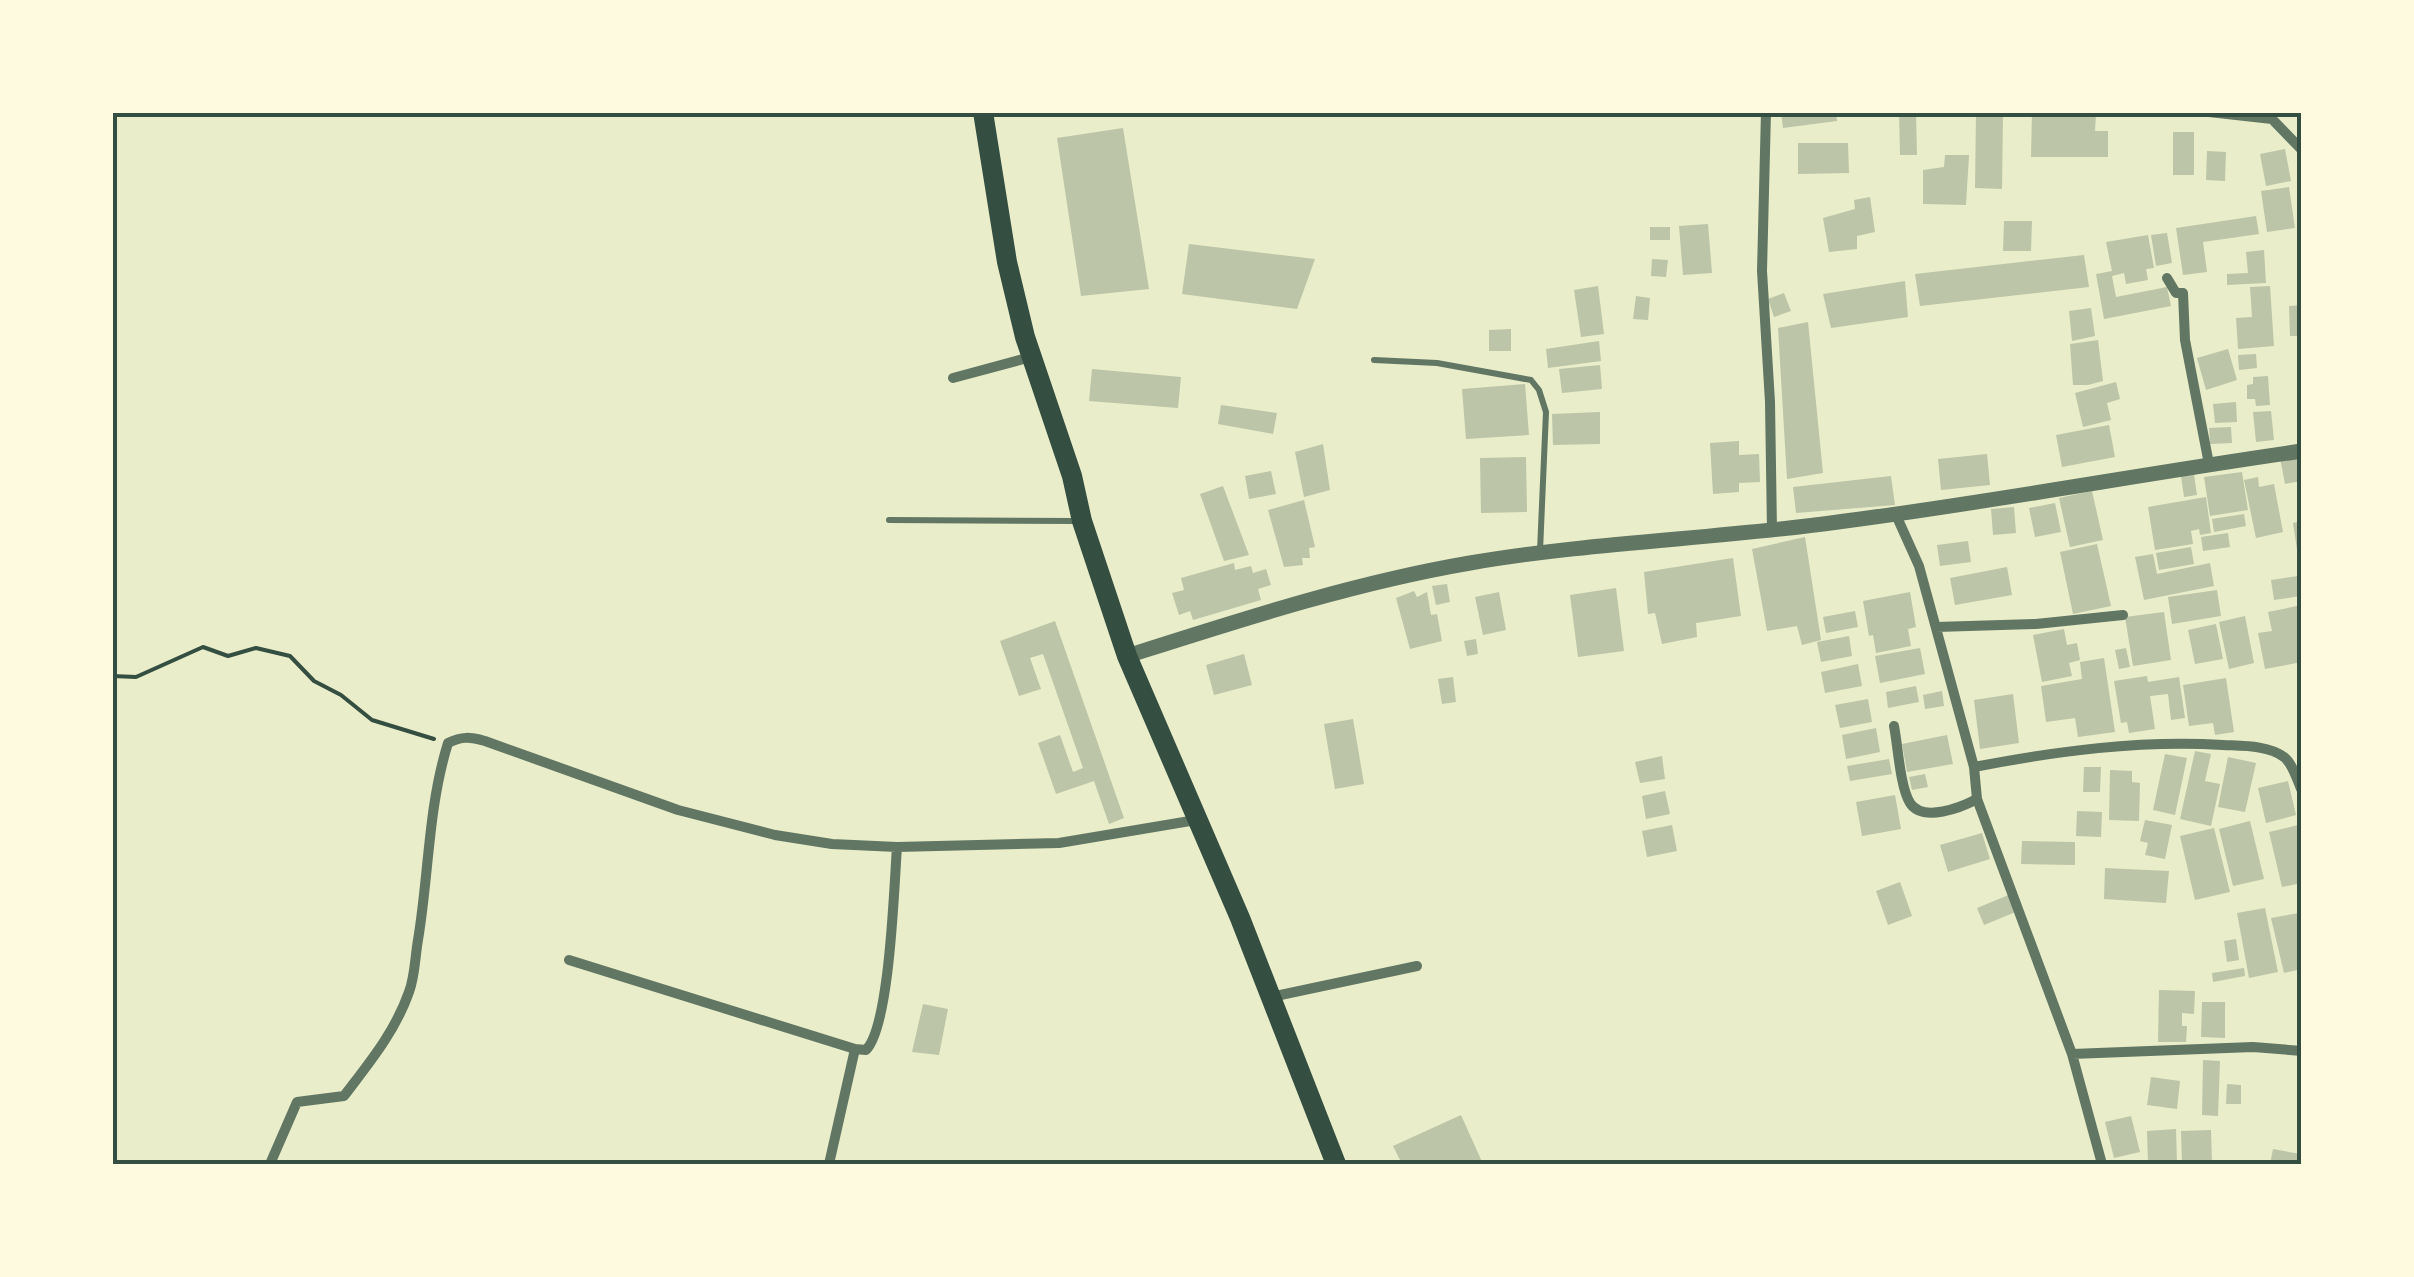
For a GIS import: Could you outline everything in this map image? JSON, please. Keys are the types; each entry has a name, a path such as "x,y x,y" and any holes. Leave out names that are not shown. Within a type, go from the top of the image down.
{"highway":[{"path":"983,112 1007,262 1082,521 1128,656 1336,1164"}],"street":[{"path":"1766,112 1762,271 1772,531"},
{"path":"2209,112 2269,116 2302,150"},
{"path":"2167,278 2176,293 2183,292 2186,340 2209,464"},
{"path":"952,378 1032,357"},
{"path":"1128,656 1327,594 1469,563 1772,531 2302,451"},
{"path":"1896,514 1920,566 1974,767 1977,799 2072,1054 2102,1164"},
{"path":"1936,628 2036,624 2123,614"},
{"path":"1894,726 1910,804 1916,809 1940,812 1977,799"},
{"path":"270,1164 297,1102 344,1096 382,1046 410,988 423,912 432,817 448,743 469,736 678,810 775,835 832,844 897,847 1059,843 1198,820"},
{"path":"1974,767 2040,754 2145,743 2248,746 2280,754 2289,761 2302,791"},
{"path":"2289,761 2302,760"},
{"path":"569,960 866,1050 879,1023 897,847"},
{"path":"1270,997 1418,966"},
{"path":"2072,1054 2253,1048 2302,1051"},
{"path":"830,1164 855,1049"}],"lane":[{"path":"1374,360 1437,363 1531,380 1546,412 1540,553"},
{"path":"890,520 1082,521"}],"path":[{"path":"112,676 136,677 203,648 228,656 256,648 290,656 314,682 342,694 372,720 448,743"}],"building":[{"path":"1781,112 1836,112 1837,121 1783,128"},
{"path":"1899,112 1916,112 1917,155 1900,155"},
{"path":"2032,112 2096,114 2095,131 2108,131 2108,157 2031,157"},
{"path":"1976,114 2003,114 2002,189 1975,188"},
{"path":"1123,128 1149,289 1081,296 1057,138"},
{"path":"2173,132 2194,132 2194,175 2173,175"},
{"path":"1798,143 1848,143 1849,173 1798,174"},
{"path":"2285,149 2291,181 2266,186 2260,154"},
{"path":"2207,151 2226,152 2225,181 2206,180"},
{"path":"1945,155 1969,155 1966,205 1923,204 1923,170 1944,167"},
{"path":"2289,187 2295,228 2267,232 2261,191"},
{"path":"1870,197 1875,232 1857,236 1857,249 1829,252 1823,218 1855,209 1854,200"},
{"path":"2256,216 2259,234 2203,242 2207,272 2183,275 2176,228"},
{"path":"2004,221 2032,221 2031,251 2003,251"},
{"path":"1708,224 1712,273 1683,275 1679,226"},
{"path":"1650,227 1670,227 1670,240 1650,240"},
{"path":"2167,233 2172,263 2156,266 2151,235"},
{"path":"2148,235 2154,268 2146,269 2148,280 2126,284 2124,273 2112,276 2116,297 2167,287 2171,306 2104,319 2096,274 2112,271 2106,242"},
{"path":"1189,244 1315,259 1297,309 1182,294"},
{"path":"2264,250 2266,283 2227,285 2227,274 2248,273 2246,252"},
{"path":"2084,255 2089,287 1920,306 1915,274"},
{"path":"1652,259 1668,260 1666,277 1651,276"},
{"path":"1905,281 1908,317 1831,328 1823,294"},
{"path":"1598,286 1604,334 1581,337 1574,290"},
{"path":"2270,286 2274,346 2238,349 2236,318 2252,317 2250,287"},
{"path":"1784,293 1791,311 1774,317 1768,299"},
{"path":"1636,296 1650,298 1648,320 1633,319"},
{"path":"2302,305 2302,336 2290,336 2289,306"},
{"path":"2091,308 2095,336 2072,341 2069,311"},
{"path":"1808,322 1823,473 1787,479 1778,328"},
{"path":"1511,329 1511,351 1489,351 1489,330"},
{"path":"2098,340 2103,381 2073,385 2070,344"},
{"path":"1599,341 1601,361 1548,368 1546,349"},
{"path":"2228,349 2237,380 2206,390 2197,358"},
{"path":"2256,354 2257,368 2239,370 2238,355"},
{"path":"1600,365 1602,389 1562,393 1559,369"},
{"path":"1092,369 1181,377 1178,408 1089,401"},
{"path":"2268,376 2270,405 2256,406 2255,399 2247,399 2247,385 2253,384 2253,377"},
{"path":"2116,382 2120,399 2107,403 2111,420 2083,427 2075,393"},
{"path":"1525,384 1529,435 1466,439 1462,389"},
{"path":"2236,402 2237,422 2215,423 2213,404"},
{"path":"1221,405 1277,413 1273,434 1218,424"},
{"path":"2271,411 2274,440 2256,442 2253,412"},
{"path":"1600,412 1600,444 1553,445 1552,414"},
{"path":"2109,425 2115,457 2062,467 2056,435"},
{"path":"2231,427 2232,443 2210,444 2209,428"},
{"path":"1739,441 1739,455 1759,454 1760,482 1739,483 1739,492 1713,494 1710,443"},
{"path":"1323,444 1330,490 1304,497 1295,452"},
{"path":"1987,454 1990,485 1941,490 1938,459"},
{"path":"2302,454 2302,481 2285,484 2280,458"},
{"path":"1526,457 1527,512 1481,513 1480,458"},
{"path":"1271,471 1276,494 1249,499 1245,476"},
{"path":"2242,472 2248,510 2210,516 2204,477"},
{"path":"2194,474 2197,495 2184,497 2181,476"},
{"path":"1891,476 1895,505 1796,513 1793,487"},
{"path":"2258,477 2259,487 2274,484 2283,532 2256,538 2244,480"},
{"path":"1223,486 1249,555 1224,561 1200,494"},
{"path":"2092,491 2103,540 2070,547 2059,498"},
{"path":"2206,497 2211,533 2200,535 2199,529 2191,531 2193,544 2155,550 2148,507"},
{"path":"1304,500 1315,547 1309,548 1310,558 1302,558 1303,565 1284,567 1268,510"},
{"path":"2055,503 2061,532 2035,537 2029,508"},
{"path":"2014,507 2016,533 1993,535 1991,509"},
{"path":"2244,514 2246,526 2214,532 2212,519"},
{"path":"2302,521 2302,563 2299,563 2293,523"},
{"path":"2228,533 2230,547 2203,551 2201,537"},
{"path":"1805,537 1821,640 1802,645 1797,626 1767,631 1752,549"},
{"path":"1968,541 1971,562 1940,566 1937,545"},
{"path":"2097,544 2111,606 2073,614 2060,552"},
{"path":"2191,547 2194,564 2159,570 2156,553"},
{"path":"2153,554 2157,574 2210,563 2214,586 2144,600 2135,557"},
{"path":"1733,558 1741,616 1696,623 1697,637 1662,644 1655,613 1648,614 1644,572"},
{"path":"1234,563 1235,570 1251,566 1253,573 1266,569 1271,585 1258,589 1261,600 1193,620 1190,611 1179,615 1172,593 1184,590 1181,578"},
{"path":"2007,567 2012,595 1955,605 1950,578"},
{"path":"2298,576 2301,596 2274,600 2271,580"},
{"path":"1447,584 1450,602 1436,605 1432,586"},
{"path":"1616,588 1624,651 1578,657 1570,595"},
{"path":"2217,590 2221,616 2172,624 2168,597"},
{"path":"1414,591 1417,597 1427,592 1431,615 1437,614 1442,641 1410,649 1396,598"},
{"path":"1499,592 1506,630 1483,635 1475,597"},
{"path":"1910,592 1916,627 1908,629 1911,646 1876,653 1863,601"},
{"path":"2302,605 2302,662 2265,669 2258,633 2272,631 2268,612"},
{"path":"1855,611 1858,627 1826,633 1823,617"},
{"path":"2164,612 2171,660 2133,666 2125,617"},
{"path":"2245,616 2254,663 2229,669 2219,622"},
{"path":"1055,621 1124,818 1109,824 1094,781 1056,794 1038,743 1060,735 1073,772 1083,768 1043,654 1030,658 1041,689 1019,696 1000,641"},
{"path":"2216,624 2223,659 2195,664 2188,630"},
{"path":"2064,629 2067,645 2077,643 2080,660 2069,663 2072,676 2042,682 2033,635"},
{"path":"1849,636 1852,656 1821,662 1817,642"},
{"path":"1476,639 1478,654 1467,656 1464,641"},
{"path":"1920,648 1925,674 1880,683 1875,656"},
{"path":"2126,648 2130,667 2119,669 2115,650"},
{"path":"1244,654 1252,685 1214,695 1206,665"},
{"path":"2104,658 2115,732 2078,737 2075,718 2046,722 2041,686 2082,679 2080,662"},
{"path":"1858,664 1862,686 1825,693 1821,672"},
{"path":"2147,676 2148,682 2179,677 2185,718 2171,720 2168,694 2150,696 2155,729 2129,733 2127,722 2121,723 2114,681"},
{"path":"1453,677 1456,702 1442,704 1438,679"},
{"path":"2226,678 2234,732 2215,735 2213,723 2189,726 2183,685"},
{"path":"1916,686 1919,702 1888,708 1886,692"},
{"path":"1942,691 1944,706 1925,709 1923,695"},
{"path":"2013,694 2019,743 1980,749 1974,700"},
{"path":"1868,699 1872,722 1840,728 1835,705"},
{"path":"1353,719 1364,784 1335,789 1324,724"},
{"path":"1876,728 1880,752 1846,759 1842,735"},
{"path":"1947,735 1953,764 1907,772 1902,744"},
{"path":"2195,751 2211,754 2205,781 2220,784 2211,826 2180,819"},
{"path":"2165,754 2187,758 2175,815 2153,810"},
{"path":"1662,756 1665,779 1640,783 1635,762"},
{"path":"2228,757 2256,763 2245,812 2218,807"},
{"path":"1889,759 1892,774 1850,781 1847,766"},
{"path":"2084,767 2101,767 2100,792 2083,792"},
{"path":"2110,770 2132,771 2132,782 2140,783 2139,821 2109,820"},
{"path":"1925,774 1928,787 1912,790 1909,777"},
{"path":"2288,781 2296,815 2266,823 2258,788"},
{"path":"1665,791 1670,814 1646,819 1642,796"},
{"path":"1895,795 1901,829 1862,836 1856,802"},
{"path":"2077,811 2102,812 2101,837 2076,836"},
{"path":"2145,820 2172,825 2165,859 2145,855 2148,843 2140,841"},
{"path":"2250,821 2264,879 2233,886 2219,829"},
{"path":"2302,824 2302,883 2282,887 2269,832"},
{"path":"1672,825 1677,851 1647,857 1642,831"},
{"path":"2214,828 2230,892 2195,900 2180,836"},
{"path":"1982,833 1990,859 1948,872 1940,845"},
{"path":"2022,841 2075,842 2075,865 2021,864"},
{"path":"2105,868 2169,871 2166,903 2104,899"},
{"path":"1900,882 1912,916 1888,925 1876,891"},
{"path":"2011,894 2018,911 1984,925 1977,908"},
{"path":"2265,908 2278,972 2249,978 2237,913"},
{"path":"2299,913 2302,969 2284,973 2271,918"},
{"path":"2236,939 2239,960 2227,962 2224,941"},
{"path":"2244,968 2245,976 2213,982 2212,973"},
{"path":"2159,990 2195,991 2194,1014 2182,1013 2182,1026 2187,1026 2186,1042 2158,1042"},
{"path":"2202,1002 2225,1002 2225,1038 2201,1037"},
{"path":"923,1004 948,1009 939,1055 912,1052"},
{"path":"2203,1060 2220,1061 2218,1116 2202,1115"},
{"path":"2151,1077 2180,1081 2177,1109 2147,1105"},
{"path":"2227,1084 2241,1085 2241,1104 2226,1104"},
{"path":"1461,1115 1483,1164 1402,1164 1393,1146"},
{"path":"2131,1116 2140,1152 2114,1158 2105,1122"},
{"path":"2176,1129 2177,1164 2148,1164 2147,1131"},
{"path":"2211,1130 2212,1164 2182,1164 2181,1131"},
{"path":"2273,1149 2300,1154 2298,1164 2270,1164"}]}
